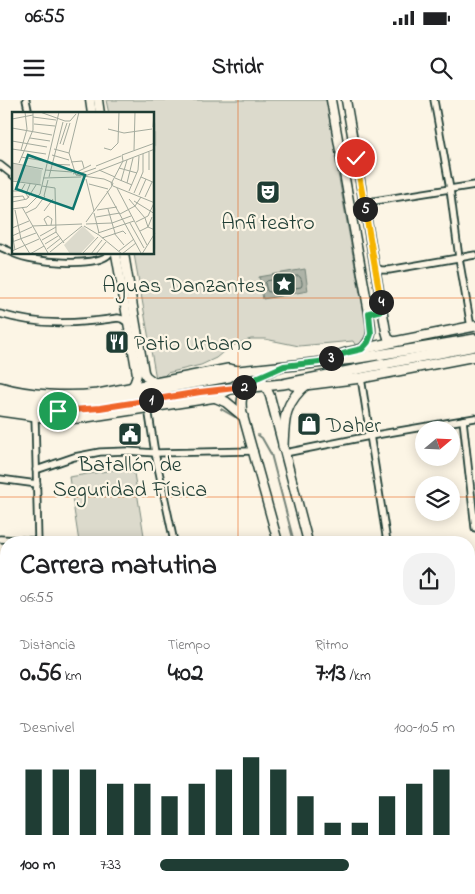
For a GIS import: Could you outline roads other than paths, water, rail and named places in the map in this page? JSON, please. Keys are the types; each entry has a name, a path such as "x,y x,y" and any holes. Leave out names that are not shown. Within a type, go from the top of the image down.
{"main road":[{"path":"319,362 362,349 474,327"},
{"path":"0,387 45,394 78,396 98,394 228,369 240,370 353,359 475,339"},
{"path":"283,384 475,346"},
{"path":"457,349 475,350"},
{"path":"0,403 58,411 79,410 247,387 262,381 305,386 362,378 475,356"},
{"path":"0,395 58,403 78,403 229,377 240,370"},
{"path":"284,450 283,431 286,411 292,399 316,377"},
{"path":"0,411 35,417 80,418 216,397 231,388"},
{"path":"200,392 216,397 235,408 243,416"}],"street":[{"path":"331,100 369,313 371,334 368,342 362,349"},
{"path":"346,100 382,310 388,338 394,342"},
{"path":"434,100 450,190 459,258 474,327"},
{"path":"0,165 12,174"},
{"path":"365,210 366,206 374,201 475,185"},
{"path":"0,247 12,252"},
{"path":"18,255 46,261 76,262 102,259 108,255"},
{"path":"116,255 128,323 134,334 144,372 155,383"},
{"path":"124,255 137,374 132,387"},
{"path":"375,267 385,270 475,255"},
{"path":"369,313 382,310"},
{"path":"0,314 18,319 50,323 84,323 118,318 128,323"},
{"path":"262,381 284,366"},
{"path":"240,370 254,373 262,381 270,396 306,536"},
{"path":"362,378 386,536"},
{"path":"247,387 241,402 243,416 276,536"},
{"path":"148,408 155,453 173,536"},
{"path":"35,417 38,536"},
{"path":"284,450 475,418"},
{"path":"463,420 475,524"},
{"path":"36,470 74,457 100,452 254,451"},
{"path":"0,479 37,484"}],"water":[{"name":"Aguas Danzantes","path":"305,269 308,291 263,299 259,277"}],"waterway":[{"path":"221,409 235,417"},
{"path":"258,435 262,438 271,454 292,536"}],"place":[{"name":"Anfiteatro","path":"268,192"},
{"name":"Aguas Danzantes","path":"284,284"},
{"name":"Patio Urbano","path":"117,342"},
{"name":"Daher","path":"309,424"},
{"name":"Batallón de Seguridad Física","path":"130,434"}]}
